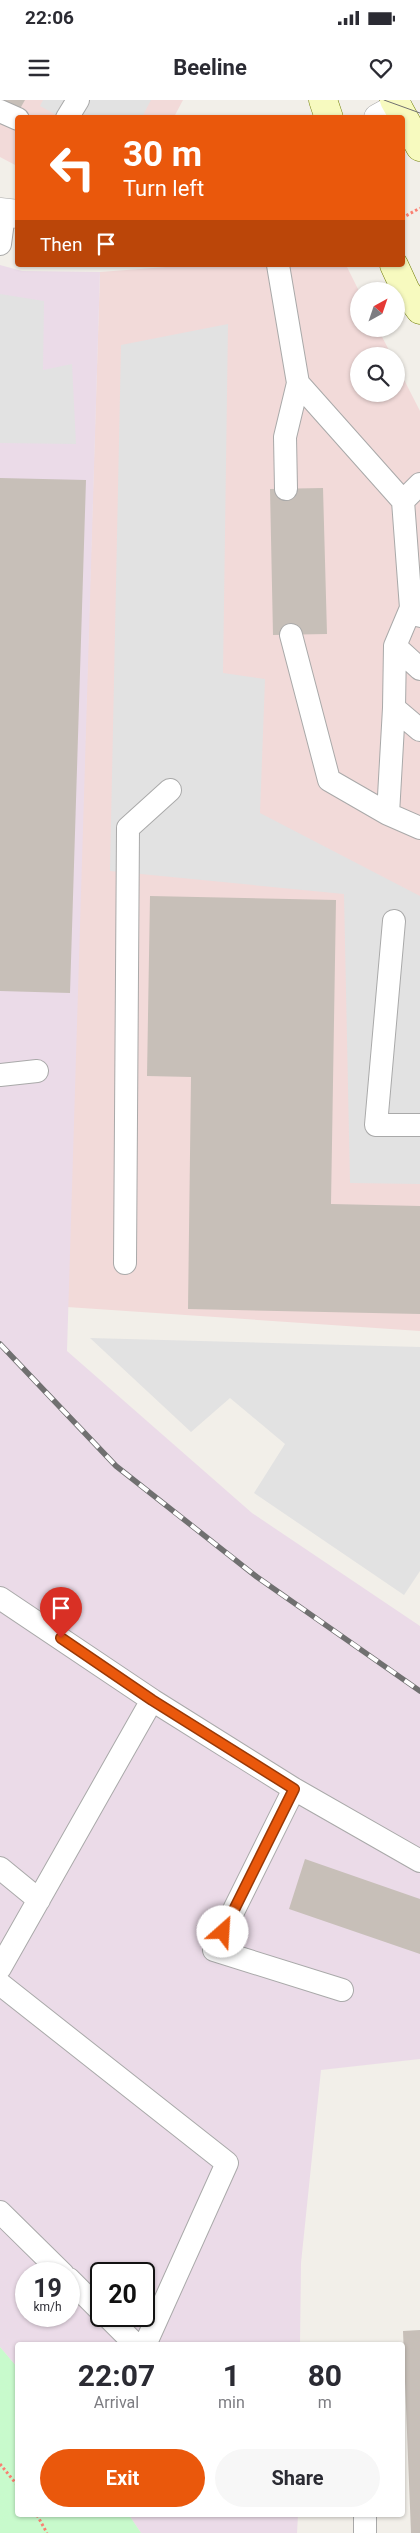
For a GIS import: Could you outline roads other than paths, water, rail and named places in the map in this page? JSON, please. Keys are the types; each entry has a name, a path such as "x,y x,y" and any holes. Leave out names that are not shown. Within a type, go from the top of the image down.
{"main road":[{"path":"324,100 327,115"},
{"path":"405,128 420,147"},
{"path":"395,267 406,291 420,310"}],"lane":[{"path":"69,115 78,100"},
{"path":"0,111 15,118"},
{"path":"0,244 7,213"},
{"path":"278,267 298,383 285,437 286,489"},
{"path":"298,383 402,501 417,610 395,646 394,708 388,814"},
{"path":"402,501 420,484"},
{"path":"291,635 329,780 388,814 420,828"},
{"path":"395,646 420,669"},
{"path":"394,708 420,730"},
{"path":"125,1263 128,828 170,790"},
{"path":"394,921 376,1125 420,1125"},
{"path":"0,1075 37,1071"},
{"path":"0,1598 152,1700 294,1789 420,1860"},
{"path":"0,1968 152,1700"},
{"path":"294,1789 214,1950 342,1990"},
{"path":"0,1868 39,1900"},
{"path":"0,1984 227,2163 146,2342"},
{"path":"0,2212 51,2262"},
{"path":"80,2290 90,2300"},
{"path":"118,2327 133,2342"},
{"path":"365,2517 365,2533"}],"tram line":[{"path":"384,100 420,113"}],"railway":[{"path":"0,1344 116,1466 257,1577 420,1691"}]}
